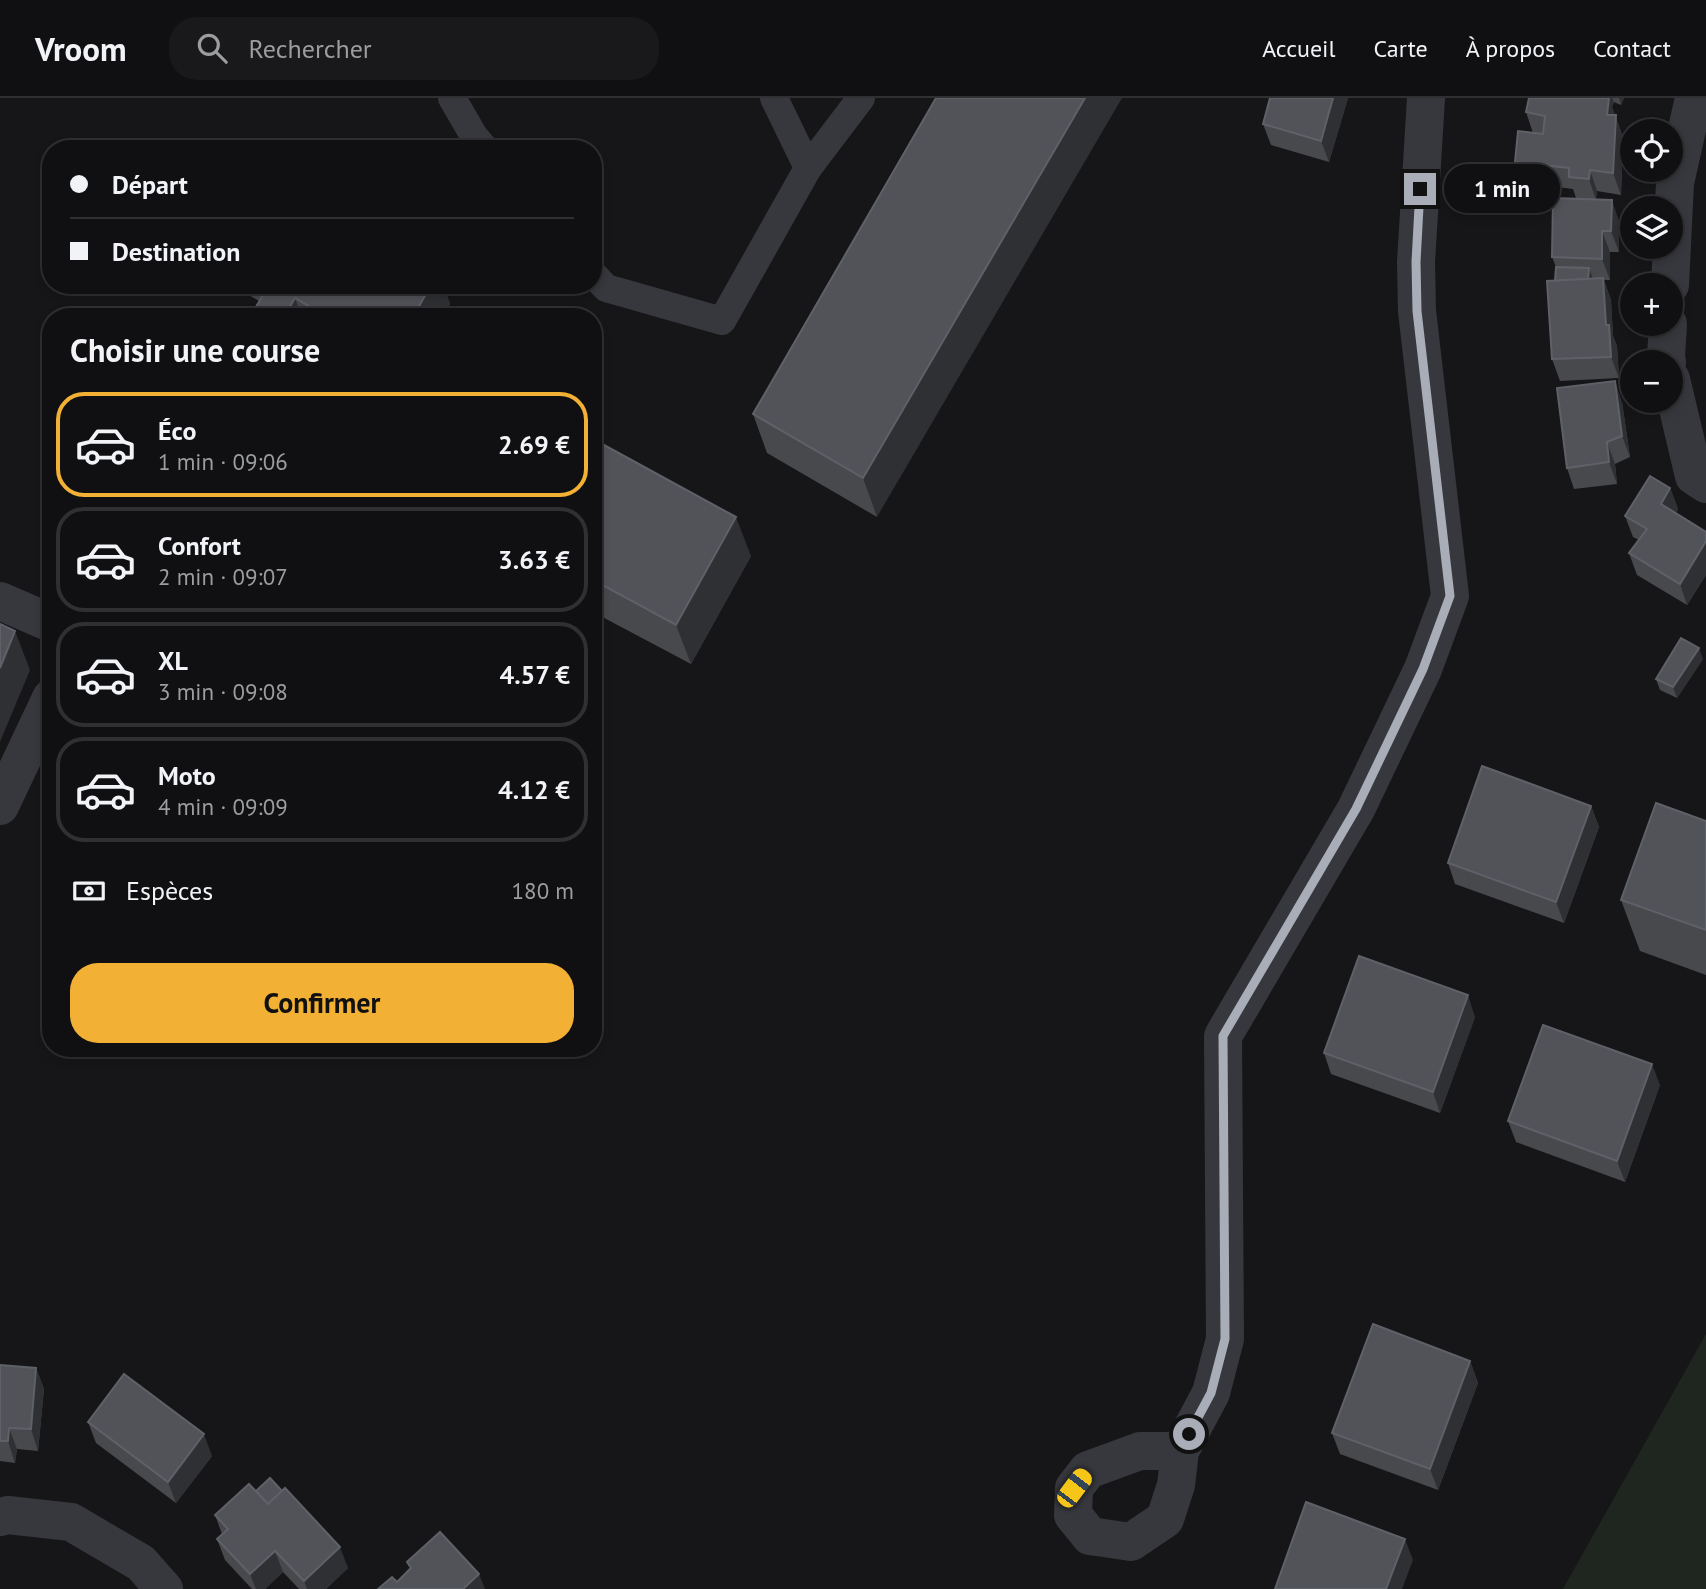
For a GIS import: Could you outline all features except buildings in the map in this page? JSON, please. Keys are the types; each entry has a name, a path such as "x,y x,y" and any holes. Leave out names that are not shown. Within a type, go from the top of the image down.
{"street":[{"path":"1180,1451 1211,1393 1225,1339 1223,1036 1356,809 1423,669 1450,596 1417,311 1416,262 1426,98"},
{"path":"1671,273 1675,183 1694,98"},
{"path":"1679,413 1694,476 1706,484"},
{"path":"0,601 42,620"},
{"path":"0,806 42,717"},
{"path":"0,1517 8,1515 71,1522 141,1563 164,1589"}],"lane":[{"path":"452,98 477,140"},
{"path":"774,98 808,168"},
{"path":"602,284 606,288 722,321 808,168 861,98"}],"shaded area":[{"path":"1706,1334 1706,1589 1563,1589"}],"route":[{"path":"1189,1434 1211,1393 1225,1339 1223,1036 1356,809 1423,669 1450,596 1417,311 1416,262 1420,189"}]}
